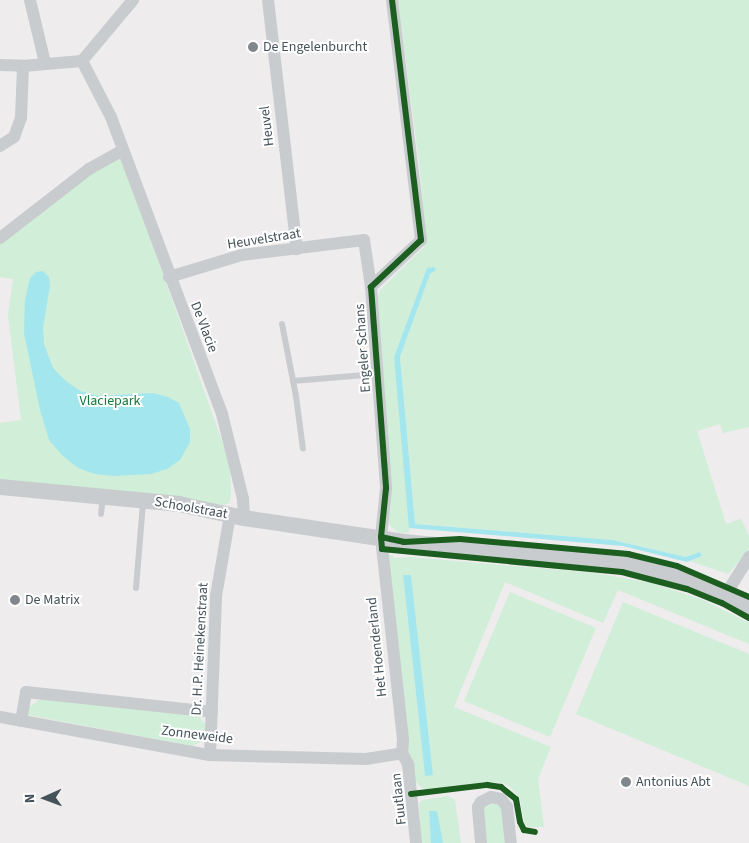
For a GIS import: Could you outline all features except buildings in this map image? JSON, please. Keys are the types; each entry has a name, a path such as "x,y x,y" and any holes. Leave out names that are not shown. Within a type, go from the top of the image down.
{"street":[{"path":"30,0 45,63"},
{"path":"0,65 23,66 82,61 133,0"},
{"name":"Heuvel","path":"268,0 297,249"},
{"name":"Engeler Schans","path":"371,287 421,240 392,0"},
{"name":"De Vlacie","path":"82,61 111,117 169,277 222,414 243,498 237,517"},
{"path":"0,146 14,137 21,118 23,66"},
{"path":"0,238 89,169 123,150"},
{"name":"Heuvelstraat","path":"169,277 242,255 364,240"},
{"name":"Engeler Schans","path":"364,240 371,287 386,488 381,537"},
{"name":"Schoolstraat","path":"0,487 178,504 237,517 381,537 404,542 627,564 674,575 726,594 749,607"},
{"name":"Dr. H.P. Heinekenstraat","path":"210,755 216,596 237,517"},
{"name":"Het Hoenderland","path":"381,537 403,740 402,753"},
{"path":"726,594 749,557"},
{"name":"Zonneweide","path":"21,721 26,692 212,712"},
{"name":"Zonneweide","path":"0,717 210,755 366,759 402,753"},
{"name":"Fuutlaan","path":"402,753 408,764 416,843"},
{"path":"481,843 478,807 481,802 491,797 501,799 507,807 511,843"}],"lane":[{"path":"282,324 303,449"},
{"name":"Engeler Schans","path":"293,381 377,374"},
{"path":"101,514 104,497"},
{"path":"136,588 143,500"}],"green space":[{"path":"398,0 749,0 749,427 723,433 720,424 697,431 726,524 741,519 749,536 749,549 728,574 690,561 702,556 700,552 686,557 612,540 415,524 400,357 430,274 434,271 427,268 394,357 410,528 408,533 398,532 389,525 389,463 378,297 380,290 424,247 426,242 419,162"},
{"name":"Vlaciepark","path":"121,155 225,450 230,472 231,495 229,503 224,505 0,480 0,423 21,420 8,315 13,279 0,277 0,244 91,174"},
{"path":"389,555 393,555 394,558 410,557 595,573 652,583 703,600 749,623 749,644 618,590 603,623 505,582 454,707 551,747 538,779 544,827 529,827 524,823 520,798 510,787 503,783 487,782 422,788 415,781 406,750","holes":["411,575 433,774 425,776 403,576"]},
{"path":"510,592 596,628 550,737 464,701"},
{"path":"623,602 749,654 749,786 576,714"},
{"path":"41,698 199,716 206,726 202,741 192,746 28,715 28,708"},
{"path":"448,796 455,800 461,843 443,843 436,811 429,811 431,843 421,843 419,803 423,800"},
{"path":"492,802 498,804 502,809 505,843 487,843 483,812 485,805"}],"water":[{"path":"434,267 436,270 430,274 400,357 415,524 612,540 686,557 700,552 702,556 687,562 623,546 409,528 394,357 427,268"},
{"path":"43,271 49,277 50,286 43,328 44,344 53,368 66,381 80,391 98,396 153,393 168,397 179,403 190,429 190,442 180,460 167,469 151,474 114,476 95,474 78,468 62,455 49,440 40,410 24,333 25,300 30,278 36,272"},
{"path":"403,575 411,575 433,775 425,776"},
{"path":"429,811 437,811 443,843 431,843"}],"cycle path":[{"path":"392,0 421,240 371,287 386,488 381,537 382,549 622,572 687,589 722,603 749,618"},
{"path":"381,537 404,542 460,539 628,554 677,566 749,597"},
{"path":"411,794 487,785 501,787 516,799 520,822 524,830 535,832"}],"place":[{"name":"De Engelenburcht","path":"253,47"},
{"name":"De Matrix","path":"15,600"},
{"name":"Antonius Abt","path":"626,782"}]}
